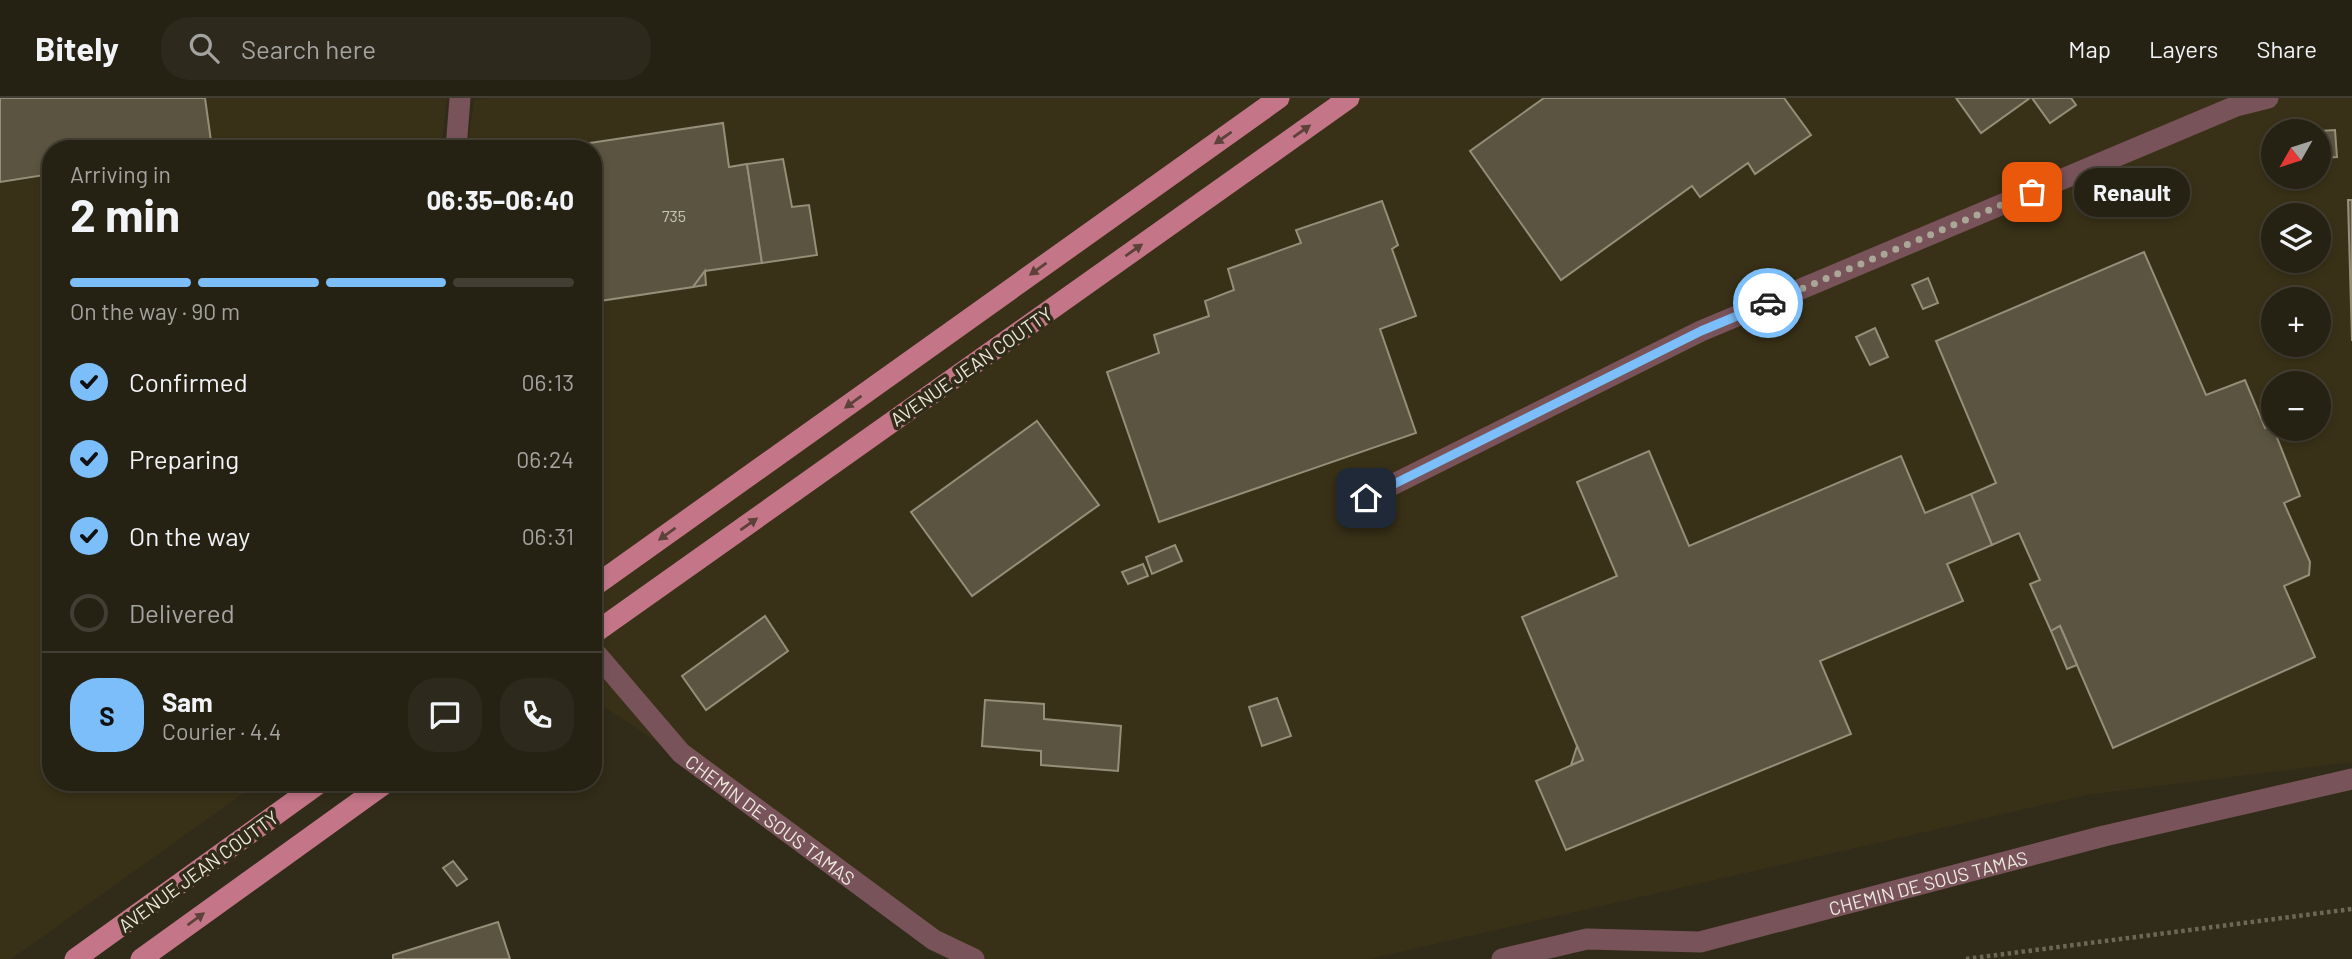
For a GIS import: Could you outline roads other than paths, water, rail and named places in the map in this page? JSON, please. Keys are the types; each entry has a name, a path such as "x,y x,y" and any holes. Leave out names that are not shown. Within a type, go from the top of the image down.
{"main road":[{"name":"AVENUE JEAN COUTTY","path":"602,581 1279,98"},
{"name":"AVENUE JEAN COUTTY","path":"602,628 1349,98"},
{"name":"AVENUE JEAN COUTTY","path":"75,959 308,791"},
{"name":"AVENUE JEAN COUTTY","path":"141,959 374,791"}],"street":[{"path":"457,140 460,98"},
{"path":"1366,498 1701,331 2236,106 2268,98"},
{"name":"CHEMIN DE SOUS TAMAS","path":"602,661 681,753 934,940 974,959"},
{"name":"CHEMIN DE SOUS TAMAS","path":"1503,959 1587,939 1700,942 2104,836 2352,779"}],"place":[{"name":"Renault","path":"2032,192"}]}
